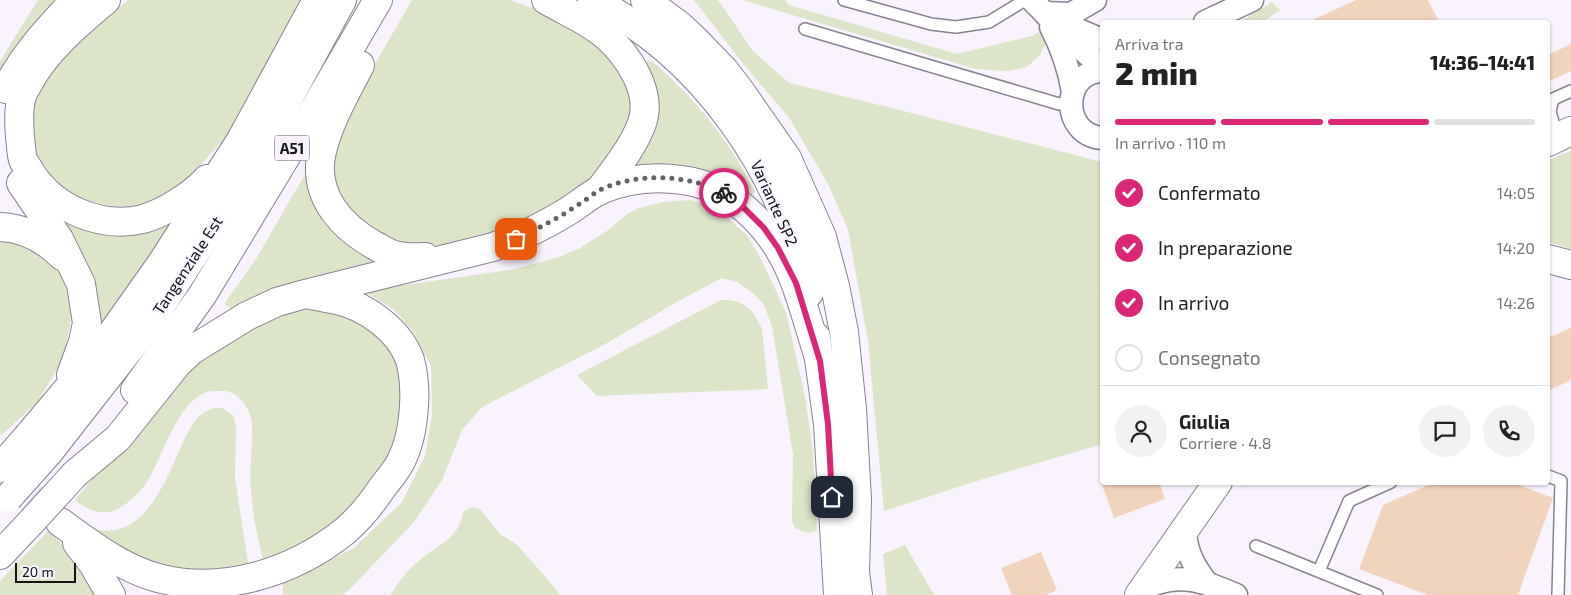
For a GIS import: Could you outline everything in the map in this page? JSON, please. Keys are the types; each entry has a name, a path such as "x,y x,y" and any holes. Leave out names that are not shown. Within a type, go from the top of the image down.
{"main road":[{"path":"0,468 39,444 65,390 83,342 87,323 81,284 59,239 7,160 1,123 3,95 17,67 75,0"},
{"path":"106,0 58,43 36,69 22,96 19,126 23,159 37,181 51,196 70,210 95,217 118,221 144,218 168,208 199,188 241,140"},
{"path":"65,390 98,353 144,288 241,140 317,0"},
{"name":"Tangenziale Est","path":"4,502 39,444 149,324 254,163 342,0"},
{"name":"Tangenziale Est","path":"74,474 203,294 378,0"},
{"path":"385,0 376,32 338,110 324,144 320,158 326,198 343,222 354,233 390,253 399,256 425,257 477,252"},
{"path":"546,0 605,35 626,60 642,92 645,105 642,122 632,144 599,191"},
{"name":"Variante SP2","path":"592,0 620,15 640,29 696,78 720,107 756,158 783,212 803,270 813,314 820,361 828,424 838,595"},
{"name":"Variante SP2","path":"645,0 679,25 725,71 787,158 822,237 835,286 844,332 852,409 857,500 855,572 858,595"},
{"path":"678,0 764,124"},
{"path":"74,474 118,438 178,364 192,350 247,316 277,302 477,252 516,239 599,191 632,181 650,178 694,181 710,186 738,202 764,228 778,248 796,283 820,361"},
{"path":"0,227 11,227 32,234 51,245 63,257 81,284"},
{"path":"1550,260 1571,265"},
{"path":"111,595 94,564 60,522 108,557 150,575 182,583 201,585 245,580 273,571 302,558 345,530 375,499 399,464 410,436 414,416 415,389 410,360 402,346 383,325 362,310 338,300 305,294"},
{"name":"A51","path":"0,555 74,474"},
{"path":"1137,592 1201,485"},
{"path":"1137,592 1185,531 1216,485"},
{"path":"857,500 869,595"}],"street":[{"path":"1038,6 1071,14 1095,0"},
{"path":"1213,20 1252,0"},
{"path":"1038,6 1077,30 1100,39"},
{"path":"1038,6 1070,39 1100,64"},
{"path":"1038,6 1061,46 1070,74 1072,112 1081,129 1100,137"},
{"path":"1072,97 1083,78 1100,72"},
{"path":"1185,531 1185,541 1190,559 1206,582"},
{"path":"1137,592 1167,580 1182,579 1206,582 1236,595"}],"lane":[{"path":"844,0 931,24 956,27 988,22 1025,0"},
{"path":"805,29 1059,104 1072,97"},
{"path":"1556,137 1550,110 1553,99 1571,91"},
{"path":"1550,477 1561,481 1558,595"},
{"path":"1319,572 1349,502 1386,485"},
{"path":"1256,546 1377,595"}],"green space":[{"path":"38,0 59,0 0,76 0,61"},
{"path":"128,0 302,0 231,131 189,178 162,196 140,205 119,207 98,204 76,197 60,186 48,173 37,155 33,126 35,100 48,77 68,53"},
{"path":"412,0 509,0 539,10 583,29 617,58 630,94 632,112 620,146 579,194 473,245 424,248 401,247 345,211 330,168 346,114"},
{"path":"694,0 718,0 753,51 789,83 1100,161 1100,445 884,511 868,341 848,230 829,186 790,119 741,61"},
{"path":"742,0 785,0 789,5 957,54 1032,36 1043,30 1045,45 1039,56 1027,67 1007,71 976,69"},
{"path":"1272,2 1280,10 1266,20 1243,20"},
{"path":"648,60 658,66 692,100 716,129 747,176 755,192 753,195 710,174 689,168 662,165 635,170 627,163 646,62"},
{"path":"1571,151 1571,249 1550,243 1550,159"},
{"path":"314,175 385,260 286,288 232,309 224,304 256,259 304,176"},
{"path":"690,200 706,205 723,214 747,235 760,257 786,312 805,396 813,452 817,531 808,533 795,528 792,521 793,454 772,326 764,305 754,294 737,282 722,278 609,342 482,407 462,430 442,480 414,522 349,590 342,595 283,595 282,579 315,568 354,548 402,502 425,456 432,414 431,366 412,330 393,309 364,291 515,269 559,257 580,248 607,231 627,214 639,208 663,202"},
{"path":"62,215 177,219 101,323 93,327 60,224"},
{"path":"0,238 22,239 60,270 70,294 71,320 60,365 38,401 2,435 0,434"},
{"path":"721,300 741,303 755,315 762,329 768,389 597,396 577,375"},
{"path":"303,305 357,320 386,343 399,363 404,390 395,447 353,507 317,537 264,563 256,528 251,492 252,432 250,415 245,404 236,395 223,391 214,391 201,395 191,403 173,429 145,485 123,506 114,511 96,512 75,500 180,373 230,335"},
{"path":"214,408 222,408 233,415 236,427 235,479 249,569 201,574 139,560 88,527 107,531 123,528 148,509 166,479 193,424 201,414"},
{"path":"471,507 480,509 500,534 516,544 560,595 390,595 416,563 453,535 461,521 463,512"},
{"path":"49,530 83,569 97,595 0,595 0,581"},
{"path":"905,545 934,595 887,595 883,554"}],"building":[{"path":"1356,0 1428,0 1438,20 1312,20"},
{"path":"1571,44 1571,71 1550,81 1550,54"},
{"path":"1571,328 1571,380 1550,390 1550,337"},
{"path":"1102,485 1160,485 1165,499 1114,518"},
{"path":"1428,485 1520,485 1553,498 1518,595 1428,595 1359,569 1383,505"},
{"path":"1041,552 1057,590 1046,595 1012,595 1001,568"}],"tunnel":[{"path":"1,469 60,522"}],"way so far":[{"path":"516,239 552,221 599,191 623,182 650,178 671,178 694,181 724,193"}],"route":[{"path":"724,193 738,202 764,228 778,248 796,283 820,361 828,424 832,497"}]}
